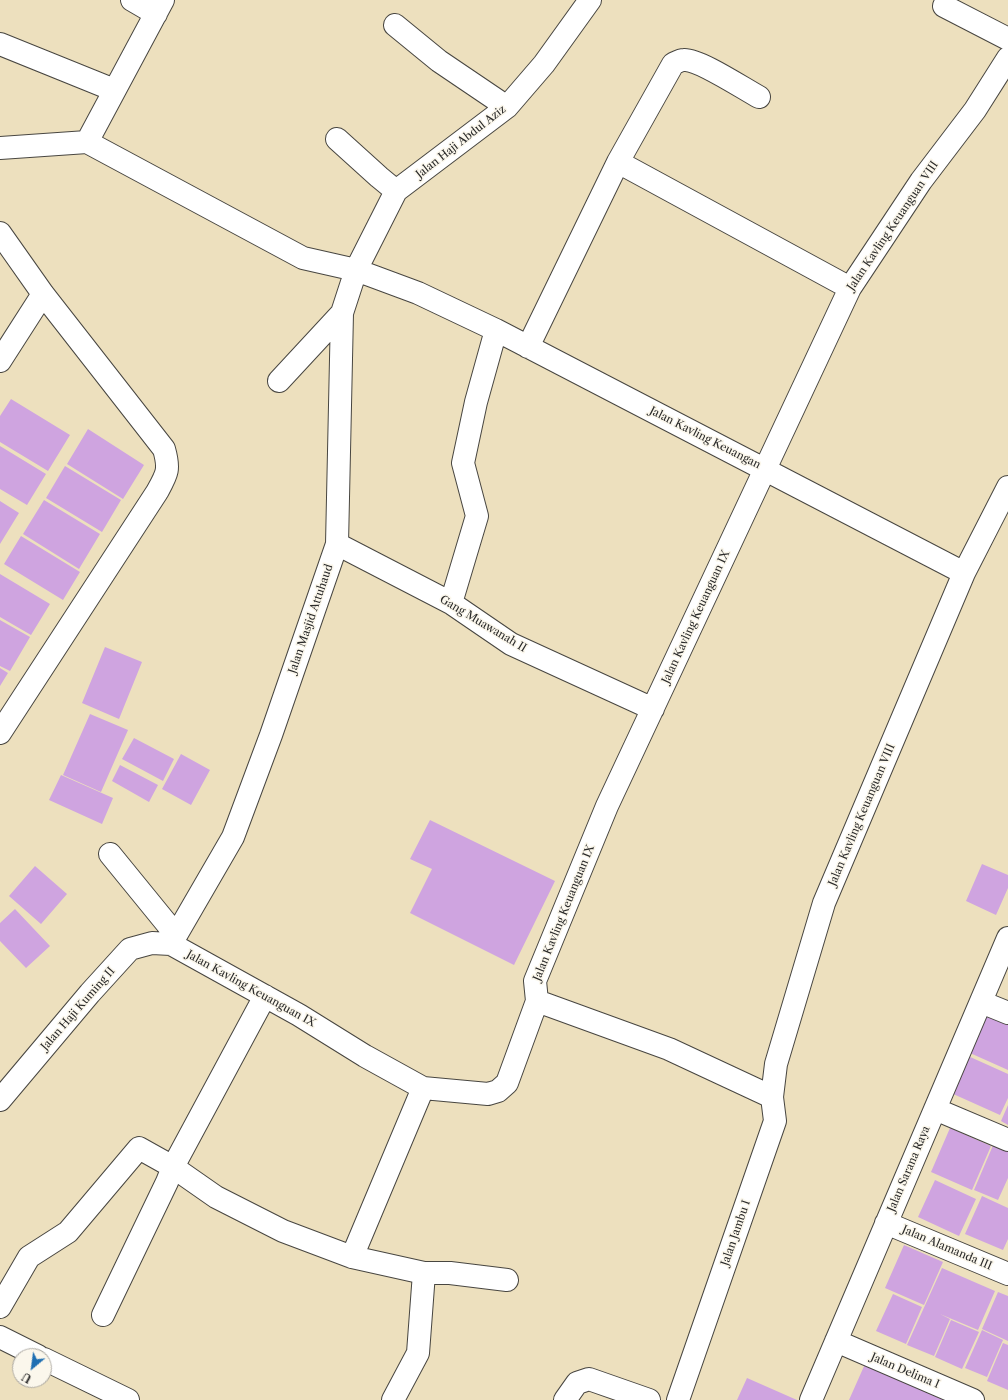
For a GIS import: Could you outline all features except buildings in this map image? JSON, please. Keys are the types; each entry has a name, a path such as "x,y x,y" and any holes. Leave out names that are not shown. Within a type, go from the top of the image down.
{"street":[{"path":"0,148 87,142 160,7 132,0"},
{"name":"Jalan Haji Abdul Aziz","path":"356,270 396,191 507,107 544,64 590,0"},
{"path":"944,6 1008,39"},
{"path":"395,25 439,61 507,107"},
{"path":"0,44 114,90"},
{"name":"Jalan Kavling Keuanguan VIII","path":"765,469 850,288 921,181 975,110 1008,58"},
{"path":"528,347 618,162 670,68 677,62 684,60 691,61 712,70 759,97"},
{"path":"337,138 396,191"},
{"name":"Jalan Kavling Keuangan","path":"87,142 303,258 356,270 418,293 496,330 964,573"},
{"path":"618,162 850,288"},
{"path":"0,233 43,294 164,449 168,462 167,475 157,492 0,733"},
{"name":"Jalan Masjid Attuhaud","path":"173,939 233,838 271,735 337,544 342,314 356,270"},
{"path":"3,348 43,294"},
{"path":"279,380 342,314"},
{"path":"451,603 477,516 463,463 476,402 496,330"},
{"name":"Jalan Kavling Keuanguan IX","path":"173,939 365,1056 423,1088 488,1094 498,1090 507,1083 538,1001 535,981 607,806 765,469"},
{"path":"964,573 1008,487"},
{"name":"Gang Muawanah II","path":"337,544 451,603 511,644 653,709"},
{"name":"Jalan Kavling Keuanguan VIII","path":"776,1064 824,903 964,573"},
{"path":"110,854 173,939"},
{"name":"Jalan Sarana Raya","path":"811,1400 1008,938"},
{"name":"Jalan Haji Kuming II","path":"0,1100 90,993 130,949 173,939"},
{"path":"103,1315 164,1189 173,1167 265,996"},
{"path":"538,1001 669,1049 772,1097"},
{"path":"981,1002 1008,1013"},
{"name":"Jalan Jambu I","path":"678,1400 775,1121 772,1097 776,1064"},
{"path":"352,1257 423,1088"},
{"path":"935,1109 1008,1140"},
{"path":"0,1307 29,1257 68,1232 139,1148 173,1167 216,1197 283,1231 352,1257 424,1273 450,1273 507,1280"},
{"name":"Jalan Alamanda III","path":"886,1223 1008,1274"},
{"path":"393,1400 418,1353 424,1273"},
{"path":"0,1337 22,1348"},
{"name":"Jalan Delima I","path":"836,1341 973,1400"},
{"path":"52,1363 128,1400"},
{"path":"565,1400 577,1384 589,1379 649,1400"}]}
